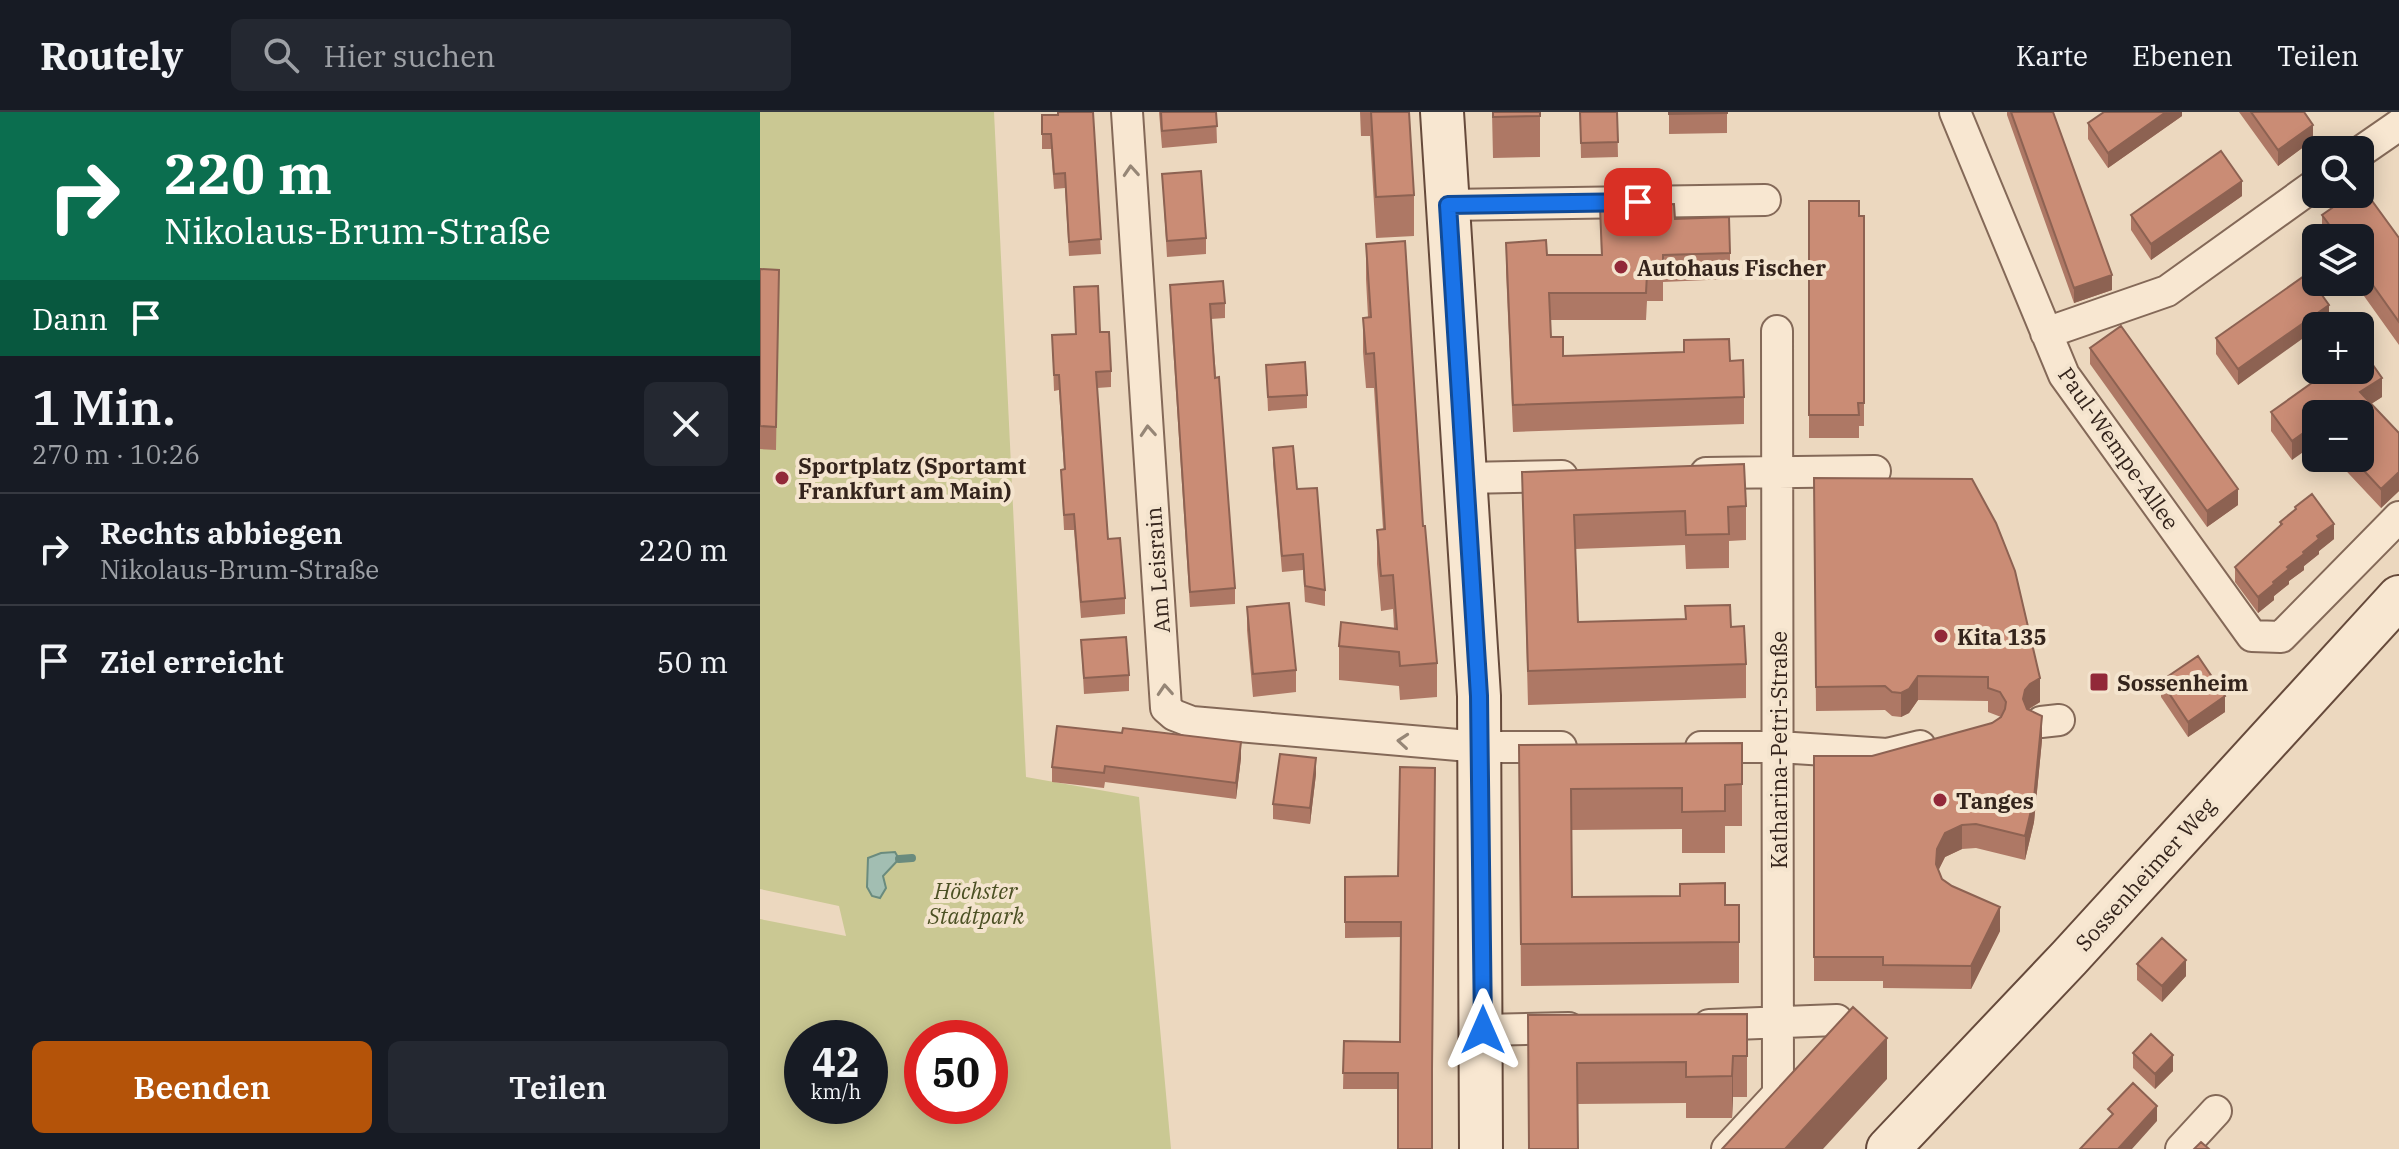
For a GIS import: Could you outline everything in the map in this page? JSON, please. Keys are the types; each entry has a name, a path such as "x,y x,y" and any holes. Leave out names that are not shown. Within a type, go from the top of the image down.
{"main road":[{"path":"1442,112 1481,747 1481,1149"},
{"name":"Sossenheimer Weg","path":"1888,1149 2069,958 2399,597"}],"street":[{"name":"Am Leisrain","path":"1127,112 1166,708 1192,722 1481,747"},
{"name":"Paul-Wempe-Allee","path":"1955,112 2064,375 2252,636 2281,637 2394,535"},
{"path":"2374,141 2393,126"},
{"path":"2046,333 2167,291 2302,194"},
{"path":"1448,205 1765,200"},
{"name":"Katharina-Petri-Straße","path":"1727,1149 1778,1094 1777,331"},
{"path":"1684,474 1875,471"},
{"path":"1464,478 1589,476"},
{"path":"1667,747 1778,747 1887,754 1945,740"},
{"path":"1481,747 1588,747"},
{"path":"1685,1026 1837,1020"},
{"path":"1483,1030 1591,1027"},
{"path":"2181,1149 2216,1111"}],"green space":[{"name":"Höchster Stadtpark","path":"760,112 994,112 1026,777 1139,797 1171,1149 760,1149 760,919 846,936 839,906 760,889"}],"shaded area":[{"path":"895,852 899,859 883,876 886,888 880,898 872,896 867,887 868,858"}],"building":[{"path":"1058,112 1093,112 1101,239 1069,242 1065,173 1054,174 1051,134 1042,134 1042,115 1058,115"},
{"path":"1161,112 1216,112 1217,126 1162,131"},
{"path":"1371,112 1409,112 1414,195 1376,197"},
{"path":"1493,112 1540,112 1540,116 1493,117"},
{"path":"1580,112 1617,112 1618,142 1581,143"},
{"path":"1727,112 1727,113 1669,114"},
{"path":"2011,112 2053,112 2112,275 2074,288"},
{"path":"2104,112 2166,112 2108,153 2088,123"},
{"path":"2251,112 2304,112 2313,125 2278,150"},
{"path":"2221,151 2242,181 2151,244 2131,215"},
{"path":"1201,171 1206,238 1167,241 1162,174"},
{"path":"1809,201 1859,201 1859,216 1864,216 1864,403 1858,403 1859,415 1809,415"},
{"path":"1674,204 1675,219 1729,217 1730,253 1663,255 1663,274 1647,274 1646,293 1549,293 1551,337 1563,337 1563,356 1684,352 1684,340 1729,339 1730,361 1743,360 1744,397 1513,405 1506,243 1546,240 1547,255 1602,255 1600,207"},
{"path":"2374,204 2399,238 2399,322 2374,287 2374,224 2329,224 2322,215 2332,208 2374,208"},
{"path":"1405,241 1423,526 1437,663 1400,666 1399,652 1339,646 1341,622 1397,629 1393,575 1381,576 1377,530 1385,529 1374,353 1366,354 1363,318 1371,317 1366,244"},
{"path":"760,269 779,270 776,427 760,426"},
{"path":"2302,278 2302,296 2323,296 2329,305 2319,312 2302,312 2302,324 2238,369 2216,338"},
{"path":"1223,281 1225,303 1210,304 1215,378 1219,377 1235,588 1190,592 1170,285"},
{"path":"1098,286 1100,332 1109,332 1111,371 1096,372 1108,539 1120,538 1125,598 1081,602 1074,514 1064,515 1061,470 1065,469 1059,375 1054,375 1052,335 1076,334 1074,287"},
{"path":"2121,326 2238,489 2207,511 2090,348"},
{"path":"1305,362 1307,395 1268,397 1266,365"},
{"path":"2374,367 2382,378 2374,383"},
{"path":"2310,384 2373,384 2360,392 2368,400 2302,400 2302,434 2292,441 2271,412"},
{"path":"2374,407 2399,433 2399,472 2381,489 2365,472 2374,472"},
{"path":"1293,446 1297,489 1317,488 1325,590 1305,586 1303,554 1282,556 1273,448"},
{"path":"1744,464 1746,506 1728,507 1729,534 1686,535 1685,511 1574,515 1578,622 1686,619 1685,606 1730,605 1731,627 1744,626 1746,664 1528,671 1522,472"},
{"path":"1814,478 1972,479 1996,523 2015,571 2040,678 2025,690 2023,699 2027,709 2042,716 2034,798 2025,836 1976,824 1962,825 1945,833 1937,849 1936,864 1942,879 2000,907 1971,966 1883,965 1883,957 1814,957 1814,756 1872,756 1992,723 2001,717 2006,702 2000,692 1988,688 1988,677 1918,676 1909,689 1901,693 1892,692 1885,686 1816,687"},
{"path":"2312,494 2334,524 2317,536 2319,539 2258,597 2235,567"},
{"path":"1289,603 1296,670 1253,674 1247,607"},
{"path":"1126,637 1129,675 1084,678 1081,640"},
{"path":"2198,656 2225,696 2188,722 2161,681"},
{"path":"1057,726 1122,733 1123,728 1241,742 1236,783 1105,766 1104,773 1052,767"},
{"path":"1742,743 1742,784 1725,785 1725,811 1682,812 1682,788 1571,789 1572,897 1680,896 1680,884 1725,883 1725,905 1739,905 1739,942 1521,944 1519,745"},
{"path":"1280,754 1316,758 1310,808 1273,804"},
{"path":"1400,767 1435,768 1432,1149 1398,1149 1398,1073 1343,1073 1344,1041 1400,1042 1401,922 1345,922 1345,877 1398,876"},
{"path":"2162,938 2186,960 2162,986 2137,964"},
{"path":"1853,1007 1887,1038 1785,1149 1722,1149"},
{"path":"1747,1014 1747,1056 1733,1056 1732,1076 1686,1077 1686,1062 1577,1063 1578,1149 1529,1149 1528,1015"},
{"path":"2151,1034 2173,1055 2155,1074 2133,1053"},
{"path":"2133,1083 2157,1106 2118,1149 2080,1149 2113,1114 2108,1109"},
{"path":"2201,1142 2209,1149 2194,1149"}],"waterway":[{"path":"899,859 912,858"}],"place":[{"name":"Autohaus Fischer","path":"1621,267"},
{"name":"Sportplatz (Sportamt Frankfurt am Main)","path":"782,478"},
{"name":"Kita 135","path":"1941,636"},
{"name":"Sossenheim","path":"2099,682"},
{"name":"Tanges","path":"1940,800"}],"route":[{"path":"1483,1030 1479,696 1448,205 1638,202"}]}
